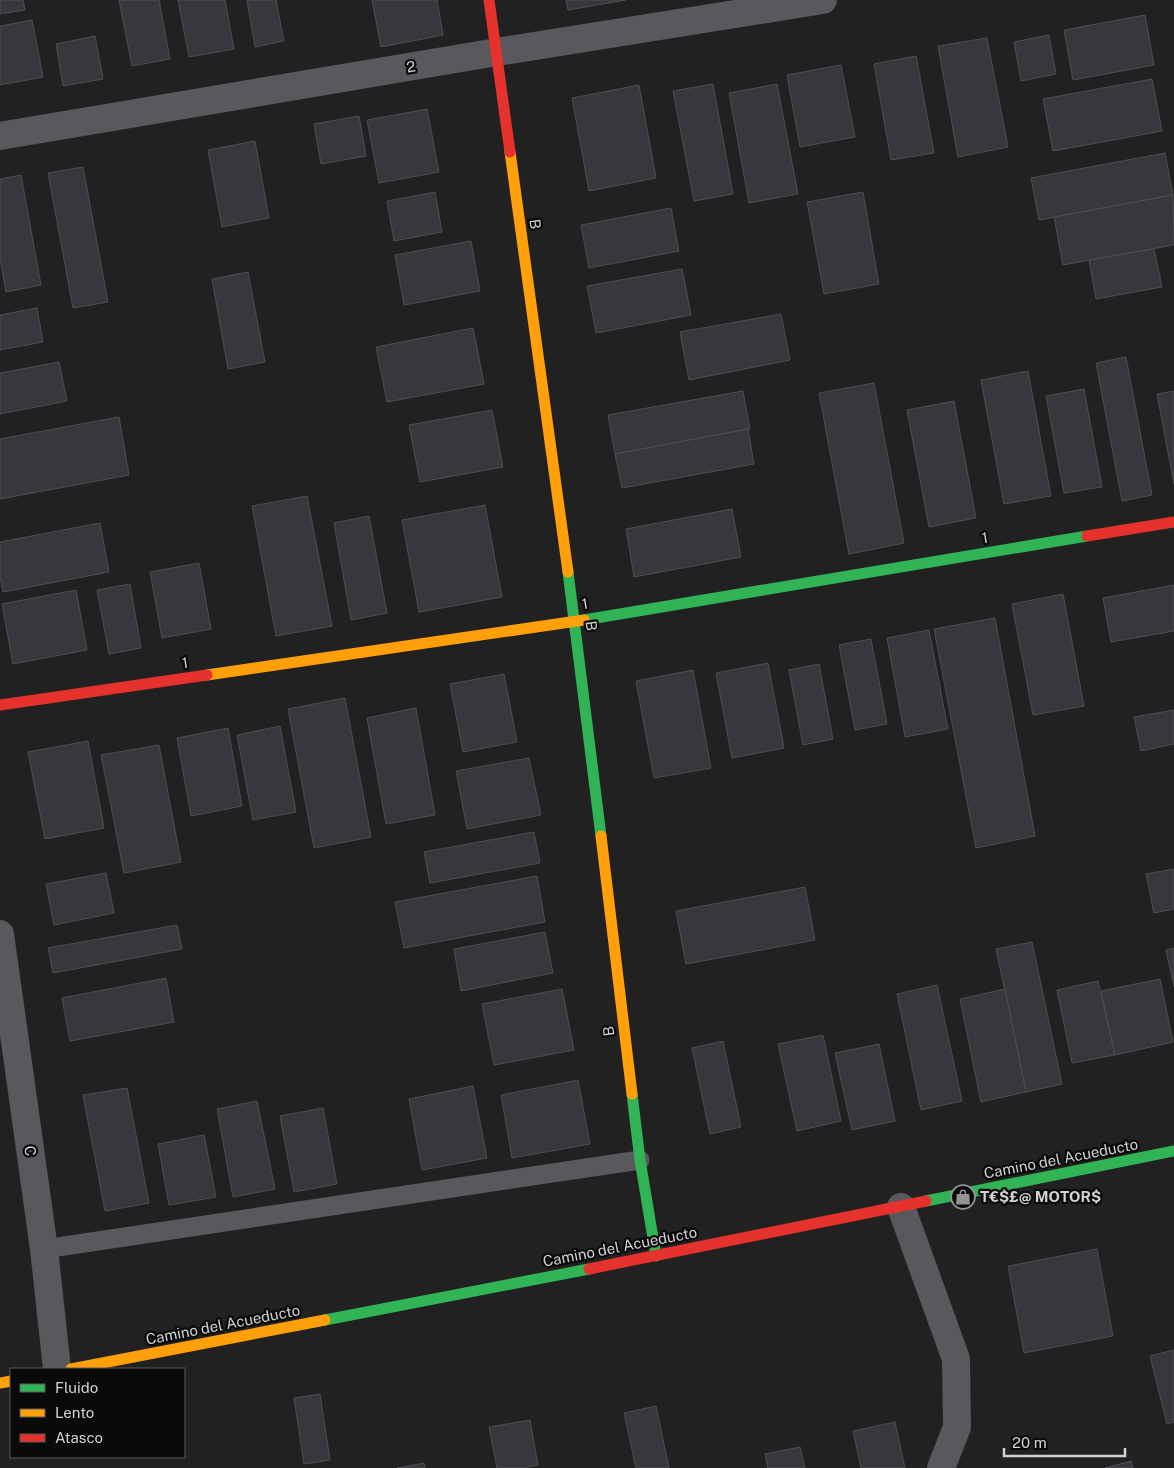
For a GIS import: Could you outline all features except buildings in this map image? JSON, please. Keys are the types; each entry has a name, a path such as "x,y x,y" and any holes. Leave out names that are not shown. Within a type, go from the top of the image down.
{"street":[{"name":"B","path":"489,0 575,620 640,1160 656,1256"},
{"name":"2","path":"0,136 497,52 823,0"},
{"name":"1","path":"0,705 575,620 1174,522"},
{"name":"C","path":"0,934 44,1249 58,1368"},
{"name":"Camino del Acueducto","path":"76,1368 656,1256 1174,1151"},
{"path":"902,1206 956,1359 957,1427 941,1468"}],"lane":[{"path":"44,1249 640,1160"}],"traffic: fast":[{"path":"584,620 1087,536"},
{"path":"568,572 601,836"},
{"path":"632,1094 640,1160 656,1256"},
{"path":"926,1201 1174,1151"},
{"path":"325,1320 589,1269"}],"traffic: slow":[{"path":"510,152 568,572"},
{"path":"207,675 584,620"},
{"path":"601,836 632,1094"},
{"path":"76,1368 325,1320"},
{"path":"0,1383 10,1381"}],"traffic: jam":[{"path":"489,0 510,152"},
{"path":"1087,536 1174,522"},
{"path":"0,705 207,675"},
{"path":"589,1269 926,1201"}],"place":[{"name":"T€$£@ MOTOR$","path":"963,1197"}]}
